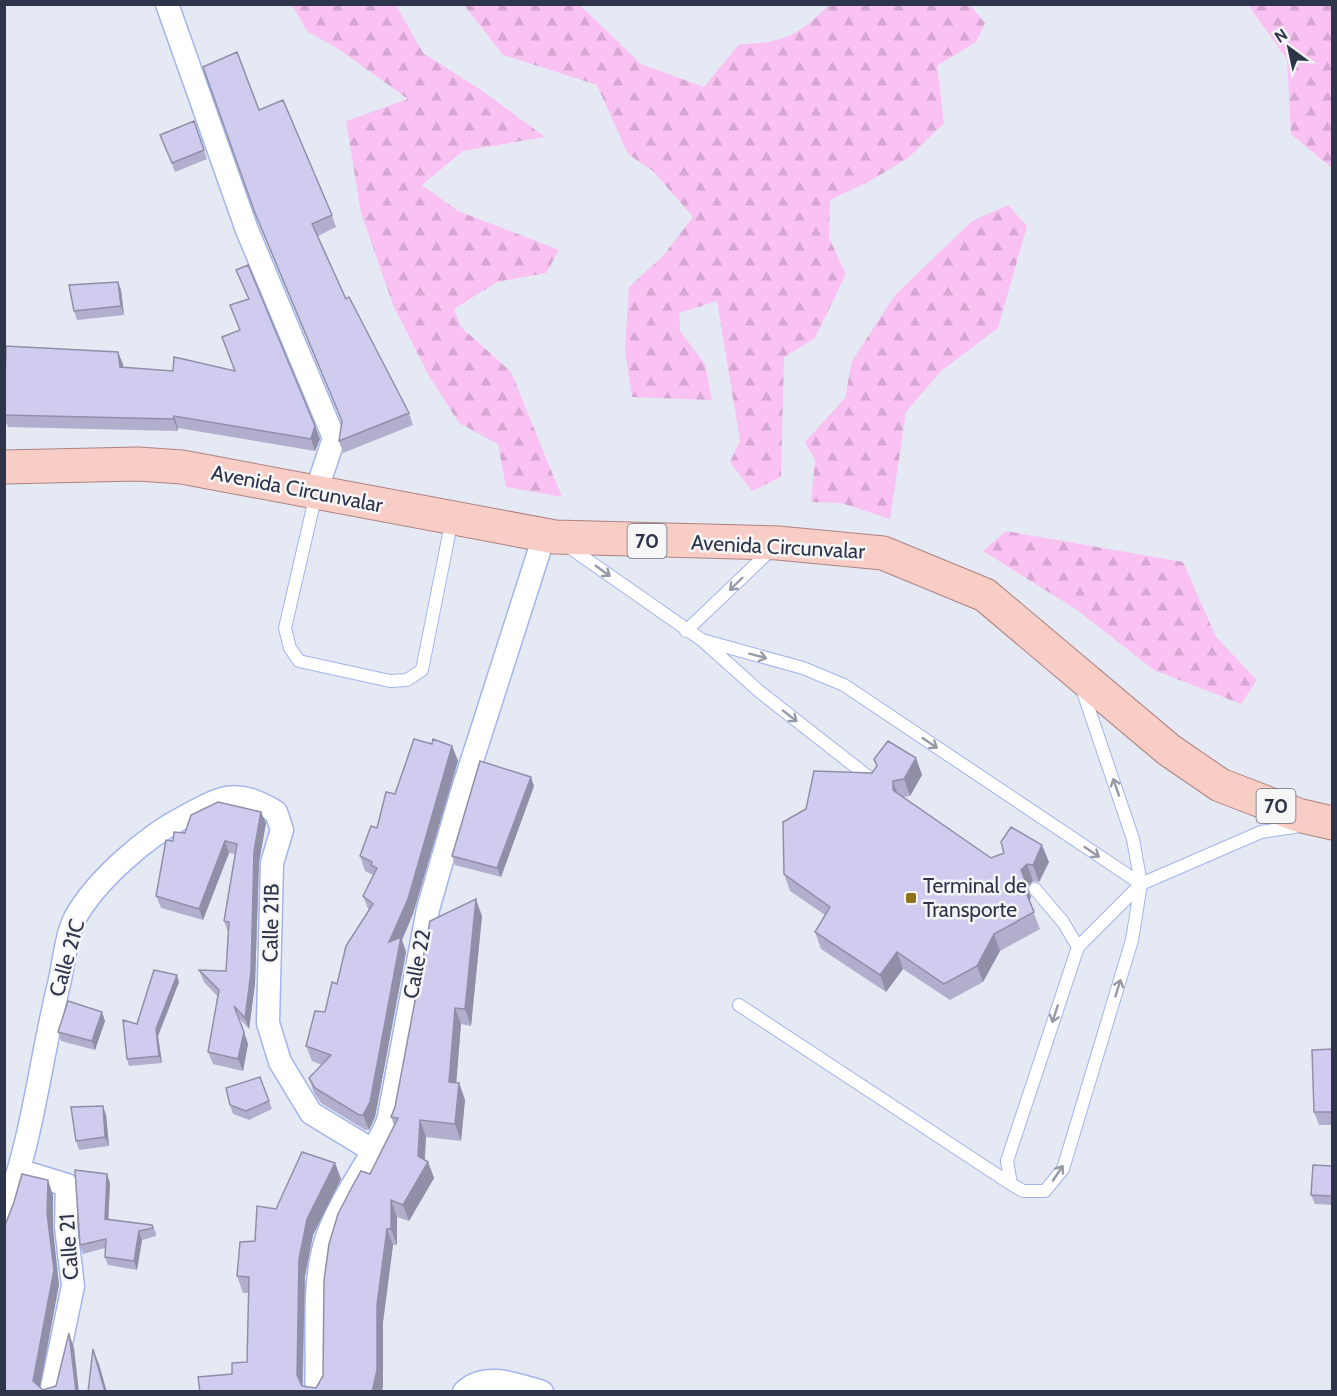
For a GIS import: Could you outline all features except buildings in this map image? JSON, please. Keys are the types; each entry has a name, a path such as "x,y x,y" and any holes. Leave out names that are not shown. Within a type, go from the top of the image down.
{"main road":[{"name":"Avenida Circunvalar","path":"4,467 138,464 182,466 550,536 778,543 883,553 985,595 1077,675 1169,750 1220,784 1299,815 1330,822"}],"street":[{"path":"167,4 247,230 334,438 316,492"},
{"name":"Calle 22","path":"316,1392 317,1293 326,1240 375,1152 388,1121 428,909 461,795 550,536"},
{"name":"Calle 21C","path":"4,1214 21,1171 55,1000 74,919 89,898 142,843 220,798 253,798"},
{"name":"Calle 21B","path":"253,798 276,812 282,830 272,863 268,1023 280,1062 311,1113 375,1152"},
{"name":"Calle 21","path":"21,1171 67,1185 66,1227 73,1286 51,1392"},
{"path":"464,1392 483,1382 504,1380 542,1392"}],"lane":[{"path":"316,492 285,628 290,648 299,661 390,681 407,680 422,670 452,518"},
{"path":"550,536 686,632 702,640 803,668 844,685 1141,884"},
{"path":"686,632 778,543"},
{"path":"702,640 760,692 875,782"},
{"path":"739,1005 1011,1184 1023,1191 1045,1191 1063,1169 1132,940 1141,884 1133,839 1077,675"},
{"path":"1011,1184 1007,1161 1078,946 1141,884 1261,832 1330,822"},
{"path":"1035,889 1063,922 1078,946"}],"green space":[{"path":"292,5 396,5 423,53 484,92 545,137 463,151 422,185 458,211 559,250 546,273 497,282 454,309 461,327 511,372 562,497 506,487 498,444 459,423 429,376 394,307 361,213 346,121 408,99 340,50 307,31"},
{"path":"464,5 580,5 641,64 704,87 739,44 767,42 789,36 809,24 829,5 970,5 985,23 976,42 937,66 944,123 908,158 870,181 830,200 829,238 846,274 815,338 784,357 781,477 752,491 730,462 740,441 717,301 679,313 680,331 705,364 712,400 632,397 625,350 629,287 663,256 693,217 653,171 628,154 597,85 503,55"},
{"path":"1248,5 1332,5 1332,168 1291,134 1287,59"},
{"path":"1008,205 1027,226 998,328 941,371 906,412 890,519 841,503 811,502 815,460 805,442 845,398 852,361 895,295 972,221"},
{"path":"1006,531 1183,562 1216,637 1257,680 1241,704 1154,670 1077,610 983,551"}],"place":[{"name":"Terminal de Transporte","path":"911,898"}]}
